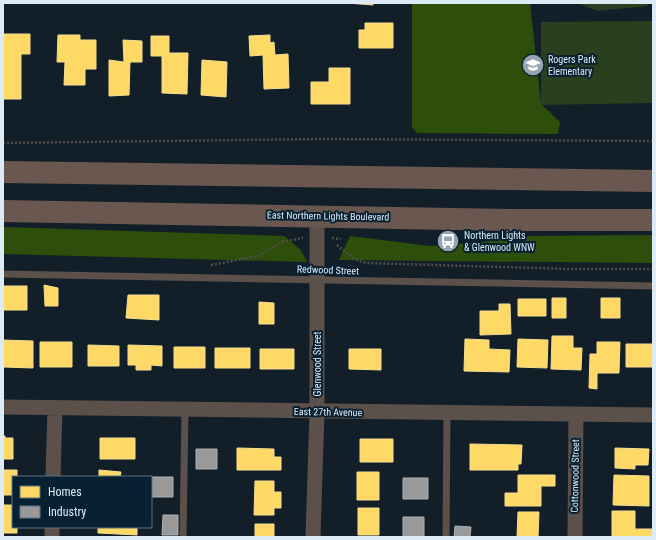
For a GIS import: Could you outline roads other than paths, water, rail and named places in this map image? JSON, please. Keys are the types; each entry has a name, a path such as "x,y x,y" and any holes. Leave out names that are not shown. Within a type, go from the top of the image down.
{"main road":[{"path":"3,172 653,181"},
{"name":"East Northern Lights Boulevard","path":"3,211 510,220 653,220"}],"street":[{"name":"Glenwood Street","path":"313,537 317,412 316,280 318,216"},
{"name":"East 27th Avenue","path":"3,407 653,415"},
{"path":"53,476 55,408"},
{"name":"Cottonwood Street","path":"575,537 576,415"}],"lane":[{"name":"Redwood Street","path":"3,274 653,286"},
{"path":"184,537 186,410"},
{"path":"446,537 447,413"}],"place":[{"name":"Rogers Park Elementary","path":"533,65"},
{"name":"Northern Lights & Glenwood WNW","path":"448,241"}]}
